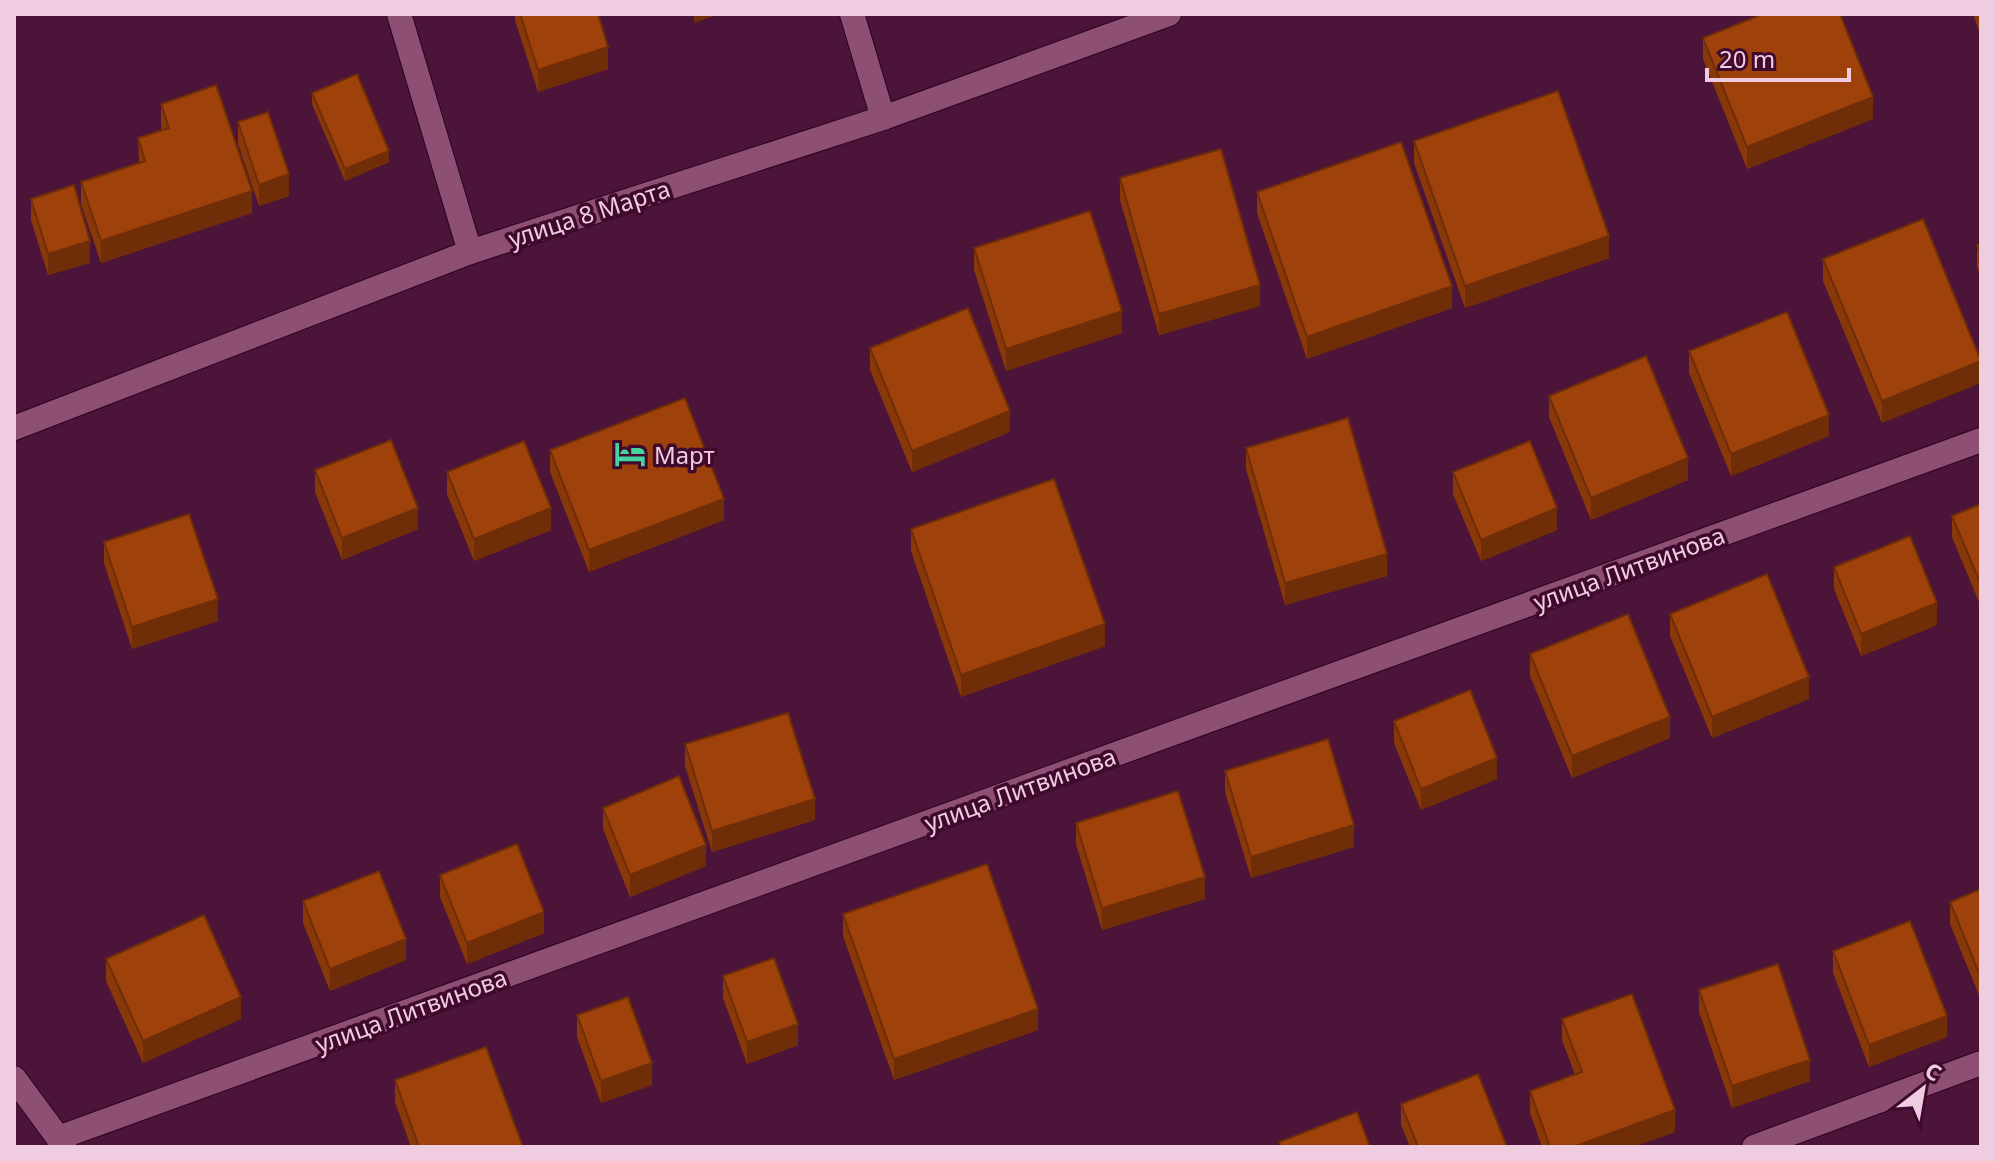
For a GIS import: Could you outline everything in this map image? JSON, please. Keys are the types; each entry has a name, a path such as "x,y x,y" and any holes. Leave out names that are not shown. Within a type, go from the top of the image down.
{"street":[{"path":"399,14 470,252"},
{"path":"852,14 883,118"},
{"name":"улица 8 Марта","path":"14,428 470,252 883,118 1169,14"},
{"name":"улица Литвинова","path":"62,1143 1981,440"},
{"path":"1754,1147 1981,1063"},
{"path":"14,1078 62,1143"}],"building":[{"path":"520,14 598,14 608,47 538,70"},
{"path":"1763,14 1840,14 1873,97 1747,147 1703,38"},
{"path":"357,74 389,151 345,169 312,93"},
{"path":"216,85 252,191 101,241 81,182 145,161 138,138 169,128 161,104"},
{"path":"1558,91 1609,236 1465,286 1414,141"},
{"path":"268,112 289,174 259,185 238,122"},
{"path":"1401,142 1452,286 1307,337 1257,192"},
{"path":"1221,149 1260,285 1159,314 1120,178"},
{"path":"74,185 90,241 48,254 31,199"},
{"path":"1090,211 1122,311 1006,349 974,248"},
{"path":"1923,219 1981,361 1882,401 1823,259"},
{"path":"968,308 1010,411 912,451 870,348"},
{"path":"1787,312 1829,415 1731,454 1689,351"},
{"path":"1646,356 1688,458 1591,498 1549,396"},
{"path":"685,398 724,499 589,550 550,450"},
{"path":"1348,418 1387,554 1285,583 1246,448"},
{"path":"391,440 418,508 342,538 315,470"},
{"path":"524,441 551,508 474,539 447,472"},
{"path":"1530,441 1557,508 1481,540 1453,472"},
{"path":"1054,479 1105,624 961,675 911,529"},
{"path":"1981,504 1981,585 1952,516"},
{"path":"189,514 218,599 132,627 104,542"},
{"path":"1910,536 1937,603 1861,634 1834,567"},
{"path":"1767,574 1809,677 1712,717 1670,614"},
{"path":"1628,614 1670,717 1572,756 1530,654"},
{"path":"1470,690 1497,758 1421,789 1394,721"},
{"path":"788,713 815,799 712,831 685,744"},
{"path":"1328,739 1354,825 1251,857 1225,771"},
{"path":"679,776 706,845 630,875 603,808"},
{"path":"1178,791 1205,877 1102,908 1076,823"},
{"path":"517,844 544,912 467,943 440,875"},
{"path":"987,864 1038,1009 894,1059 843,914"},
{"path":"379,871 406,939 330,969 303,901"},
{"path":"1981,889 1981,978 1950,902"},
{"path":"204,915 241,997 143,1041 106,959"},
{"path":"1910,921 1947,1016 1869,1045 1833,951"},
{"path":"774,958 798,1024 747,1042 723,976"},
{"path":"1778,964 1810,1060 1732,1086 1699,990"},
{"path":"1632,994 1675,1110 1573,1147 1550,1147 1530,1091 1582,1072 1562,1019"},
{"path":"628,997 652,1063 601,1081 577,1015"},
{"path":"486,1047 523,1147 419,1147 395,1080"},
{"path":"1478,1074 1507,1147 1418,1147 1401,1104"},
{"path":"1357,1112 1370,1147 1281,1147 1279,1142"}],"place":[{"name":"Март","path":"630,454"}]}
